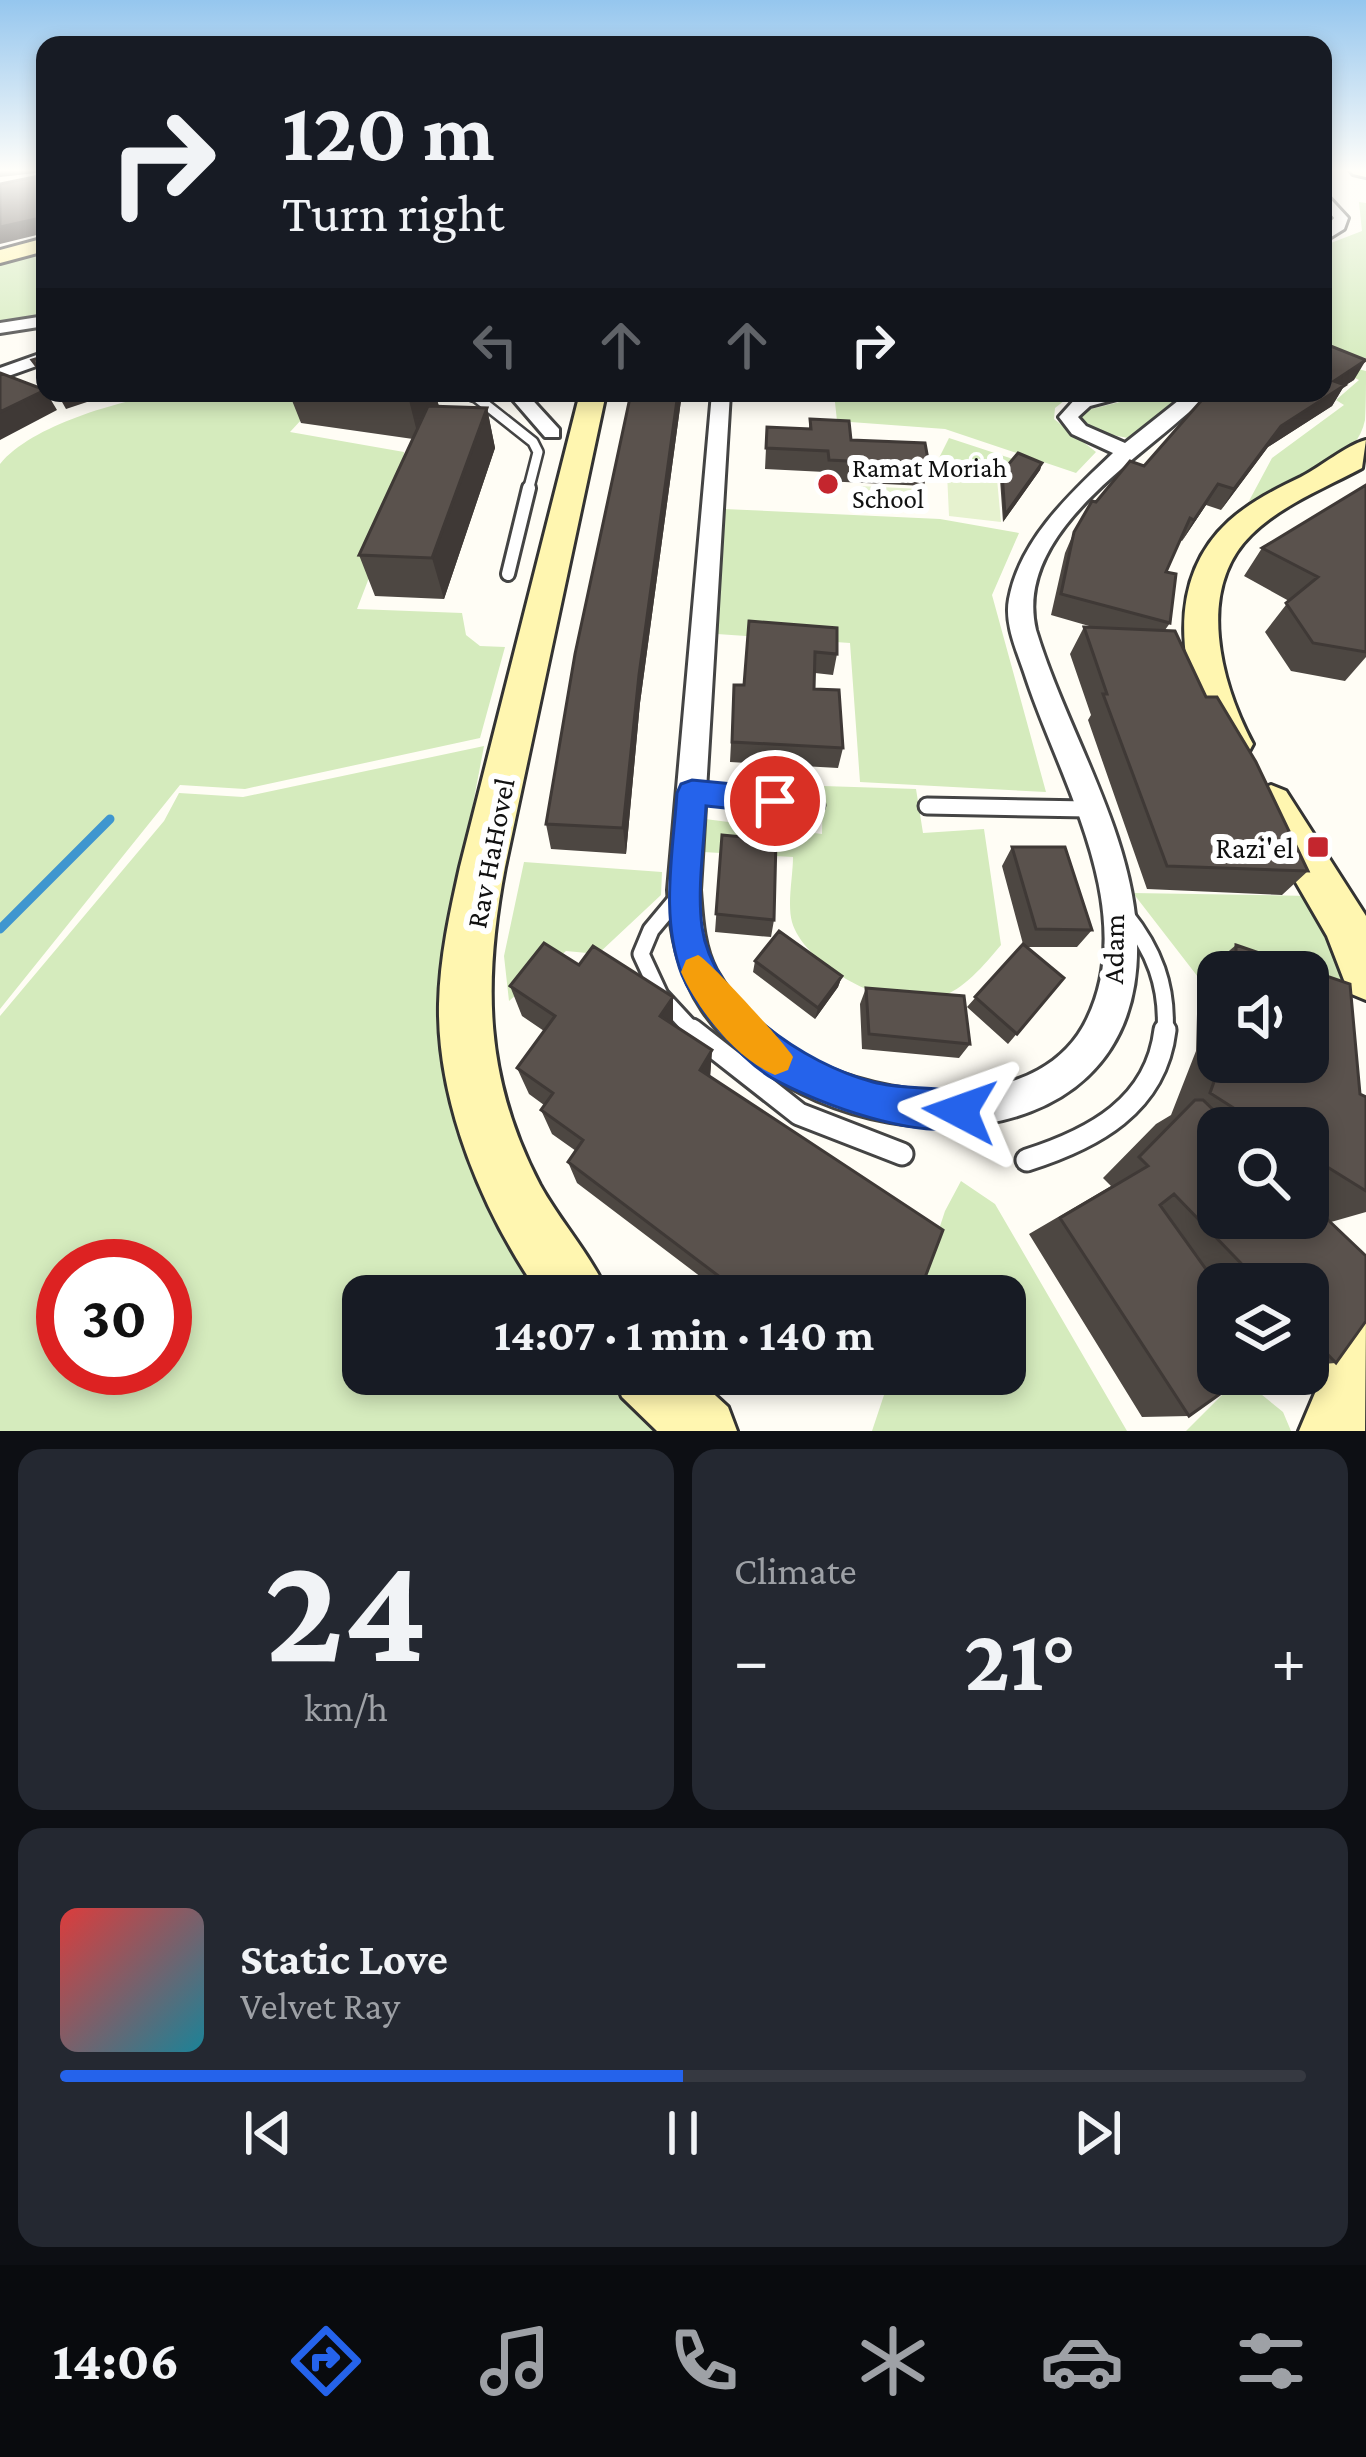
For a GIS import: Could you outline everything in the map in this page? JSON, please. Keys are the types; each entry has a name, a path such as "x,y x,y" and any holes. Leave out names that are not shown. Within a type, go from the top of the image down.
{"street":[{"path":"0,256 34,247"},
{"path":"0,374 36,360"},
{"path":"525,402 551,433"},
{"name":"Rav HaHovel","path":"564,1275 529,1222 495,1150 471,1068 465,986 490,840 590,402"},
{"name":"Adam","path":"720,402 684,890 690,956 719,1003 746,1034 784,1064 830,1086 917,1109 972,1111 1017,1102 1061,1077 1091,1048 1118,979 1115,904 1088,809 1052,719 1020,605 1049,535 1130,453 1190,402"},
{"path":"1083,402 1068,417 1078,430 1130,453"},
{"path":"1366,449 1236,531 1210,562 1202,592 1206,681 1223,726 1347,926 1366,976"},
{"path":"1331,1431 1366,1350"},
{"path":"667,1395 704,1431"}],"lane":[{"path":"478,402 538,452 508,574"},
{"path":"502,418 521,402"},
{"path":"692,793 816,805"},
{"path":"927,806 1088,809"},
{"path":"684,890 641,947 641,963 658,996 716,1050 799,1114 902,1154"},
{"path":"1027,1160 1072,1146 1129,1109 1162,1046 1167,986 1144,934 1115,904"}],"green space":[{"path":"1366,237 1366,358 1332,352 1332,243"},
{"path":"36,250 36,316 0,323 0,259"},
{"path":"1345,366 1366,371 1365,420 1359,436 1319,473 1249,501 1272,458 1344,405 1336,400 1359,380 1338,370"},
{"path":"126,402 318,402 290,432 404,452 402,492 357,609 462,613 466,635 480,646 505,647 480,738 245,789 180,785 0,1009 0,464 33,438"},
{"path":"835,402 1063,402 1055,408 1054,419 1096,452 1076,473 945,429 837,421"},
{"path":"1120,402 1178,402 1128,438 1096,432 1082,418 1083,411"},
{"path":"949,438 1013,459 998,478 933,470"},
{"path":"947,473 997,479 1001,522 949,516"},
{"path":"859,486 922,489 926,511 861,507"},
{"path":"724,509 940,519 1019,533 992,595 1046,792 860,782 850,643 717,634"},
{"path":"484,746 441,973 447,1075 475,1177 534,1275 342,1275 342,1395 628,1395 661,1431 0,1431 0,1016 164,821 179,793 243,797"},
{"path":"823,786 916,789 923,833 984,829 1001,945 957,989 920,1001 898,999 853,983 800,939 792,922 790,899 793,857 703,852 705,819 822,834"},
{"path":"524,862 662,872 661,895 598,954 566,951 509,1001 504,956"},
{"path":"1133,893 1310,896 1345,977 1355,1031 1329,1022 1329,951 1197,951 1197,976"},
{"path":"961,1181 995,1204 1127,1431 872,1431 884,1395 1026,1395 1026,1275 924,1275 945,1211"},
{"path":"1222,1395 1262,1395 1283,1412 1291,1431 1186,1431"}],"building":[{"path":"1332,347 1366,360 1334,381 1345,385 1332,393"},
{"path":"0,373 36,387 36,394 0,412"},
{"path":"629,402 677,402 623,828 546,824 575,654"},
{"path":"1200,402 1318,402 1281,426 1234,489 1218,484 1194,520 1190,518 1166,572 1176,574 1170,623 1061,594 1074,532 1092,501 1130,461 1144,466"},
{"path":"428,406 487,408 432,558 359,555"},
{"path":"810,419 849,421 851,440 925,443 929,465 829,460 828,451 766,448 767,427 811,429"},
{"path":"1018,453 1042,463 1005,515 1002,472"},
{"path":"1366,485 1366,652 1313,643 1286,603 1318,577 1262,548"},
{"path":"749,621 837,628 837,654 815,652 814,689 839,690 843,748 732,742 734,685 744,685"},
{"path":"1084,627 1175,631 1206,697 1217,697 1256,762 1308,871 1167,866 1103,694 1107,694"},
{"path":"722,835 776,840 774,920 716,914"},
{"path":"1012,847 1065,847 1092,930 1036,929"},
{"path":"779,931 842,976 818,1008 755,961"},
{"path":"544,943 579,965 593,946 673,997 660,1016 712,1050 700,1070 943,1230 926,1275 717,1275 568,1162 583,1140 541,1110 553,1093 517,1068 555,1016 510,986"},
{"path":"1023,944 1064,978 1017,1034 975,997"},
{"path":"1329,977 1350,984 1360,1094 1366,1097 1366,1191 1329,1168 1329,1107 1232,1107 1210,1093 1214,1083 1329,1083"},
{"path":"866,988 964,996 970,1044 869,1034"},
{"path":"1195,1100 1210,1107 1197,1107 1197,1218 1174,1194 1160,1205 1202,1263 1197,1263 1197,1395 1218,1395 1189,1416 1060,1218 1148,1166 1139,1157"},
{"path":"1329,1221 1366,1256 1366,1321 1336,1363 1329,1356 1329,1263 1241,1263 1218,1239 1329,1239"}],"waterway":[{"path":"0,929 110,819"}],"slow traffic":[{"path":"698,972 746,1034 775,1057"}],"place":[{"name":"Ramat Moriah School","path":"828,484"},
{"name":"Razi'el","path":"1318,847"}],"route":[{"path":"775,801 692,793 685,927 698,971 746,1034 784,1064 874,1101 960,1111"}]}
